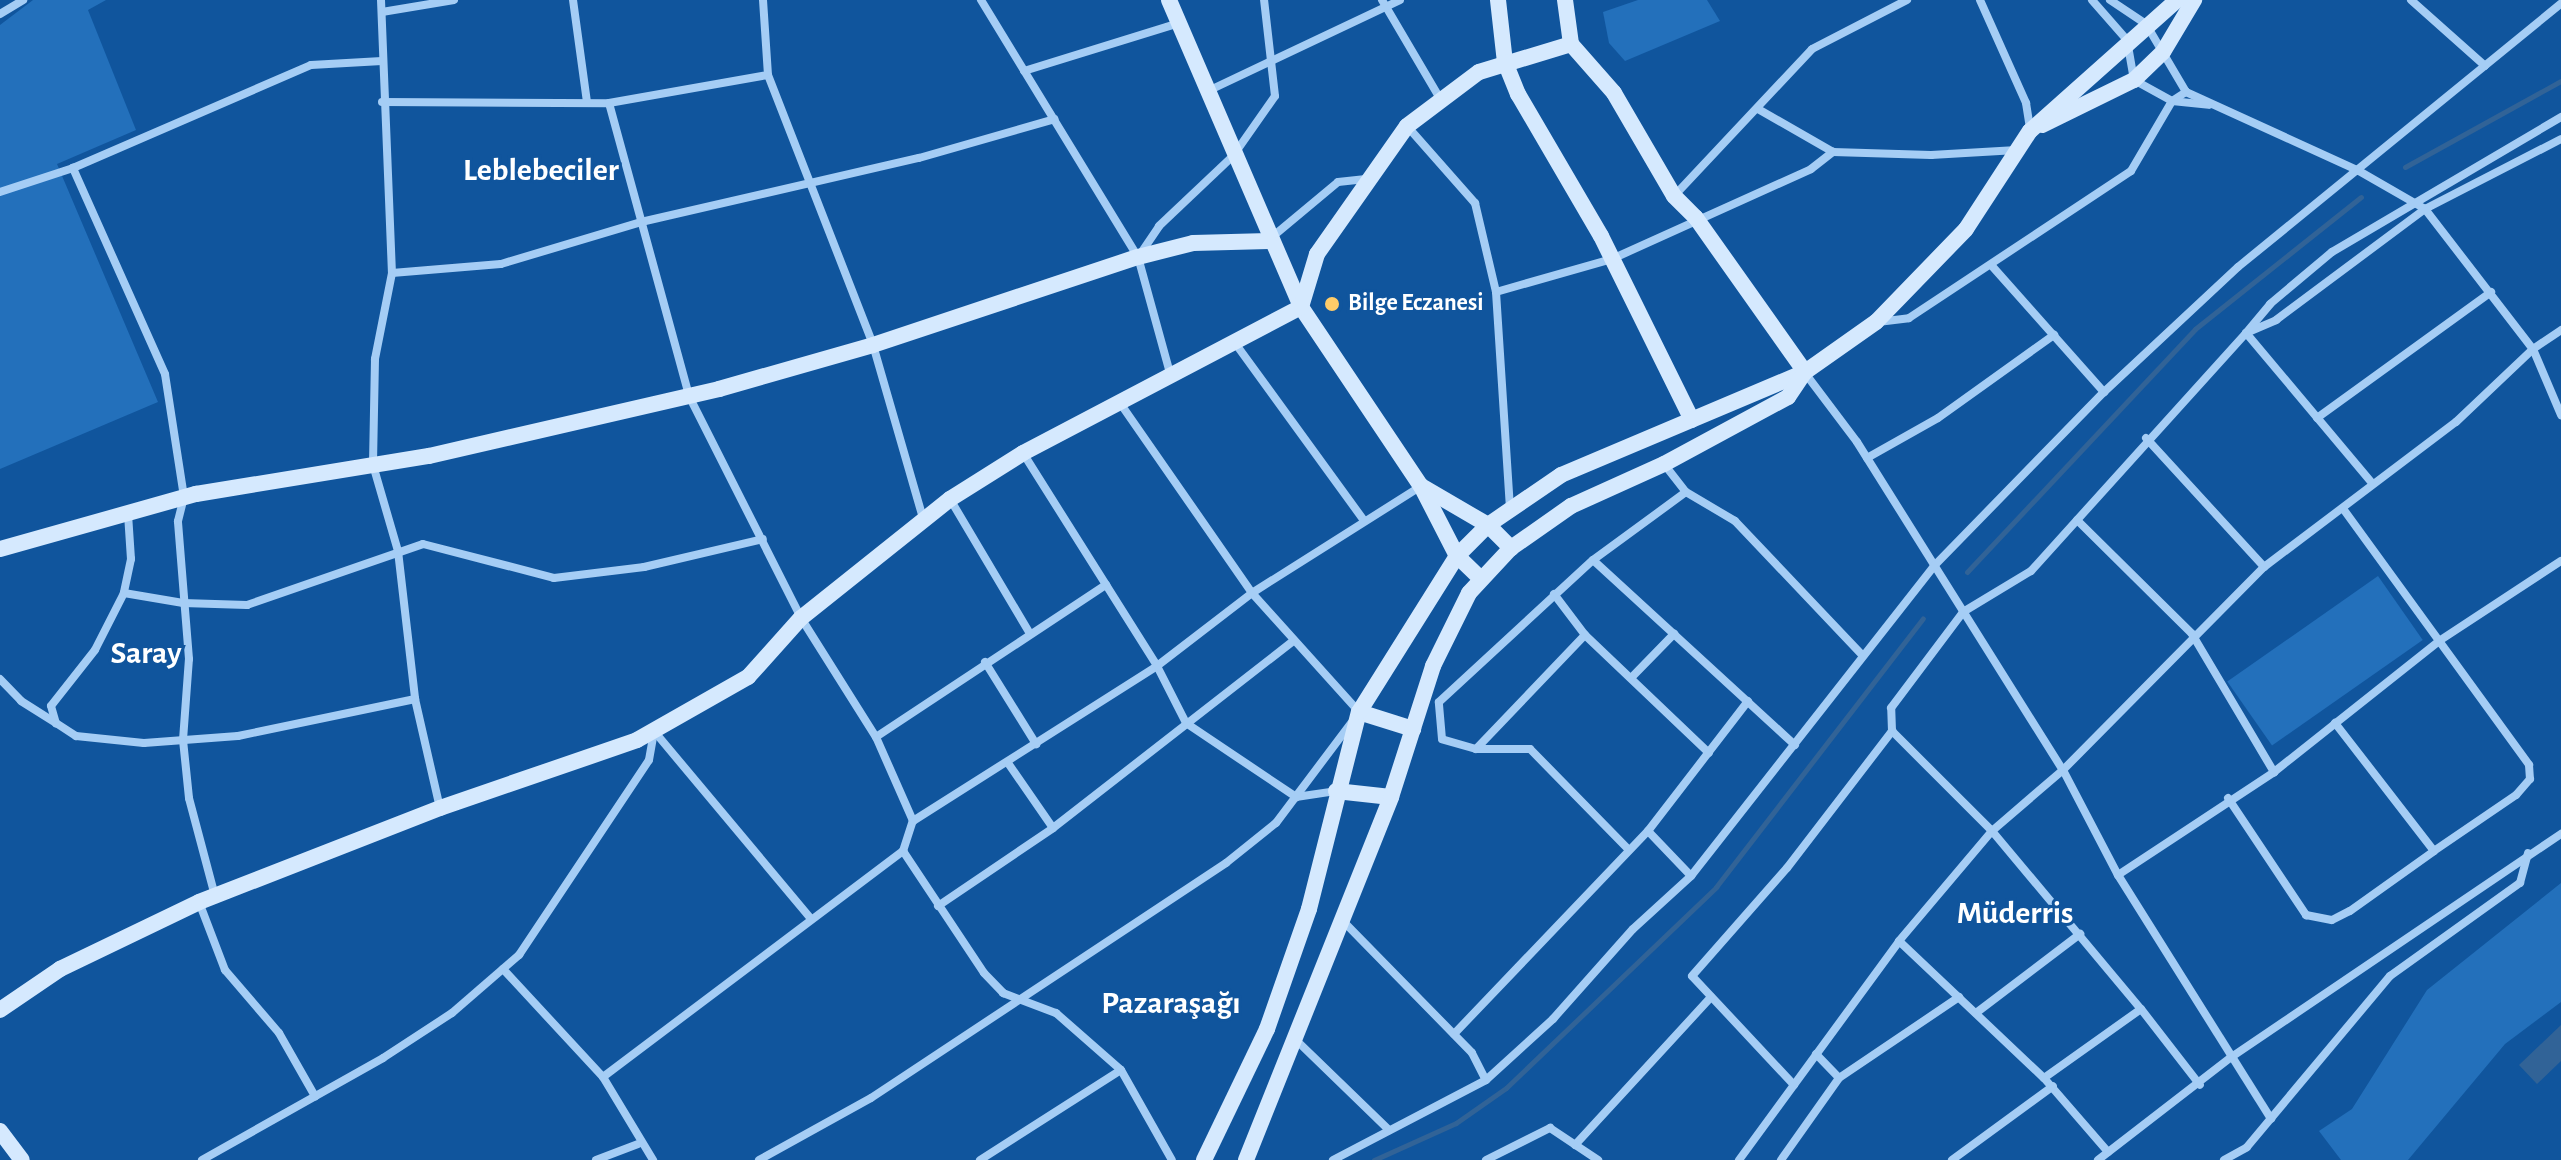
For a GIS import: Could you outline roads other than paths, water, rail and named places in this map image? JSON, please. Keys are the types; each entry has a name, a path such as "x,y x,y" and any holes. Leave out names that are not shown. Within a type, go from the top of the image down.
{"street":[{"path":"0,14 23,0"},
{"path":"381,0 382,102 392,273 375,359 373,465 398,551 415,699 440,808"},
{"path":"382,12 454,0"},
{"path":"573,0 587,102"},
{"path":"763,0 768,75 813,182 873,345 923,518"},
{"path":"981,0 1138,257 1171,377"},
{"path":"1169,0 1210,90 1233,156 1269,241 1301,307 1421,486 1457,556 1481,579"},
{"path":"1138,257 1159,226 1233,156 1275,96 1264,0"},
{"path":"1210,90 1382,3 1400,0"},
{"path":"1498,0 1505,62 1612,259 1692,420"},
{"path":"1565,0 1571,44 1614,93 1674,196 1696,218 1867,458 2063,770 2118,875 2271,1119"},
{"path":"1674,196 1812,49 1907,0"},
{"path":"1980,0 2026,103 2030,131"},
{"path":"2092,0 2127,40 2134,80"},
{"path":"2110,0 2146,24 2186,92 2359,171 2425,209 2533,349 2561,415"},
{"path":"759,1160 871,1098 1026,999 1226,863 1276,823 1359,712 1457,556 1488,525 1561,475 1805,372 1876,322 1966,229 2030,131 2127,40 2177,0"},
{"path":"2030,131 2134,80 2163,52 2194,0"},
{"path":"2411,0 2485,66"},
{"path":"1382,3 1441,100"},
{"path":"1333,1160 1486,1080 1691,876 1795,745 1861,654 1934,566 2104,392 2238,267 2561,4"},
{"path":"1024,71 1179,23"},
{"path":"0,1010 60,969 199,902 440,808 654,730 748,677 801,618 950,499 1023,453 1301,307 1317,254 1352,208 1366,179 1407,126 1479,72 1571,44"},
{"path":"0,192 73,168 311,65 382,61"},
{"path":"382,102 609,103 768,75"},
{"path":"2134,80 2172,101 2222,106"},
{"path":"1876,322 1909,318 1992,266 2131,171 2172,101 2186,92"},
{"path":"609,103 689,396 801,618 876,737 913,821"},
{"path":"1758,109 1833,152 1931,155 2018,149"},
{"path":"1794,1085 1692,976 1787,868 1892,731 1891,708 1963,612 2031,571 2146,438 2270,304 2332,252 2561,117"},
{"path":"392,273 501,264 641,222 813,182 1055,119"},
{"path":"1407,126 1475,203 1496,292 1510,509"},
{"path":"2246,333 2276,320 2425,209 2561,139"},
{"path":"1496,292 1612,259 1696,218 1811,169 1833,152"},
{"path":"73,168 165,374 184,497 178,521 189,659 183,740 189,798 216,896"},
{"path":"0,549 184,497 373,465 689,396 873,345 1138,257 1193,243 1269,241 1338,182 1366,179"},
{"path":"1992,266 2104,392"},
{"path":"2317,418 2491,292"},
{"path":"1742,1158 1899,941 1992,831 2063,770 2192,634 2264,567 2344,510 2372,483 2456,422 2533,349 2561,330"},
{"path":"2246,333 2372,483"},
{"path":"1867,458 1938,418 2054,335"},
{"path":"1235,343 1363,519"},
{"path":"1246,1160 1391,797 1433,666 1481,579 1511,548 1571,506 1664,464 1788,397 1805,372"},
{"path":"1120,403 1252,593 1293,641 1359,712 1413,729"},
{"path":"2146,438 2264,567"},
{"path":"1023,453 1157,666 1186,723 1296,797 1336,791 1391,797"},
{"path":"1664,464 1686,492 1735,521 1861,654"},
{"path":"603,1077 903,851 913,821 1157,666 1252,593 1363,519 1421,486"},
{"path":"1421,486 1488,525 1511,548"},
{"path":"1629,850 1530,749 1476,749 1442,739 1439,702 1593,560 1686,492"},
{"path":"950,499 1029,632"},
{"path":"2228,798 2306,915 2332,920 2350,911 2516,795 2530,779 2529,765 2344,510"},
{"path":"56,723 51,706 95,650 124,593 131,559 128,514"},
{"path":"2077,520 2192,634 2274,772"},
{"path":"124,593 183,603 247,605 398,551 433,545 554,578 644,567 763,539"},
{"path":"1593,560 1795,745"},
{"path":"2118,875 2228,798 2274,772 2439,641 2561,561"},
{"path":"876,737 1029,632 1106,585"},
{"path":"1554,594 1585,635 1709,753"},
{"path":"1631,678 1674,634"},
{"path":"1476,749 1585,635"},
{"path":"938,906 1053,828 1293,641"},
{"path":"985,662 1036,744"},
{"path":"0,679 21,701 76,736 144,743 238,736 415,699"},
{"path":"1454,1034 1648,831 1748,701"},
{"path":"1204,1160 1267,1029 1309,909 1336,791 1359,712"},
{"path":"2335,723 2434,851"},
{"path":"654,730 811,919"},
{"path":"202,1160 452,1013 519,955 649,760 654,730"},
{"path":"1892,731 1992,831 2080,934 2200,1085"},
{"path":"1008,763 1053,828"},
{"path":"1648,831 1691,876"},
{"path":"2098,1160 2200,1085 2230,1058 2528,852 2561,834"},
{"path":"903,851 984,973 1003,993 1026,999 1056,1013 1121,1070 1172,1160"},
{"path":"2242,1160 2247,1147 2390,976 2520,883 2528,852"},
{"path":"199,902 225,970 279,1033 315,1096"},
{"path":"1341,918 1472,1053 1486,1080"},
{"path":"1976,1013 2080,934"},
{"path":"1899,941 2053,1086 2108,1152"},
{"path":"503,969 603,1077 638,1144 653,1160"},
{"path":"1575,1145 1711,997"},
{"path":"1781,1160 1839,1078 1959,997"},
{"path":"2044,1078 2141,1009"},
{"path":"1294,1038 1389,1130"},
{"path":"1816,1054 1839,1078"},
{"path":"980,1160 1121,1070"},
{"path":"1952,1160 2053,1086"},
{"path":"1486,1160 1550,1128 1598,1160"},
{"path":"0,1131 22,1160"},
{"path":"596,1160 638,1144"},
{"path":"2224,1160 2247,1147"}],"waterway":[{"path":"2405,167 2561,81"},
{"path":"1967,572 2195,329 2361,197"},
{"path":"1374,1160 1456,1123 1506,1088 1716,887 1923,618"}],"place":[{"name":"Bilge Eczanesi","path":"1332,304"}],"district":[{"name":"Leblebeciler","path":"541,170"},
{"name":"Saray","path":"146,653"},
{"name":"Müderris","path":"2015,913"},
{"name":"Pazaraşağı","path":"1171,1003"}]}
